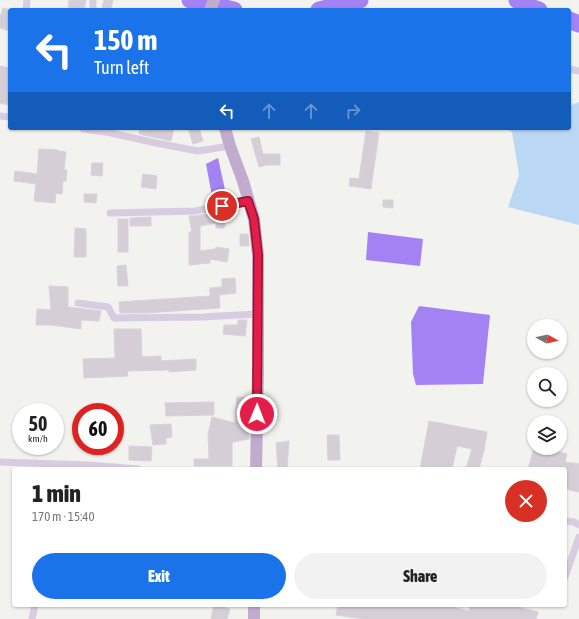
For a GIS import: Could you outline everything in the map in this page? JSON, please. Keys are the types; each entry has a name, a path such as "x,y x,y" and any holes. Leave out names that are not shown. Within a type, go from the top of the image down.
{"main road":[{"path":"226,130 254,219 258,255 256,467"},
{"path":"253,607 254,619"}],"street":[{"path":"94,130 198,150 230,146"},
{"path":"110,213 195,211 248,201"},
{"path":"78,302 108,307 114,318 202,317 257,314"},
{"path":"0,462 88,467"},
{"path":"567,520 579,525"},
{"path":"567,571 579,537"},
{"path":"32,619 35,607"}],"shaded area":[{"path":"579,102 579,225 508,207 519,175 512,132 508,130 571,130 571,105"},
{"path":"218,158 225,190 220,196 212,196 206,164"},
{"path":"368,232 423,239 420,266 366,260"},
{"path":"419,306 490,315 483,384 416,385 413,374 411,322"}],"building":[{"path":"69,0 86,0 84,8 68,7"},
{"path":"104,0 113,0 111,8 102,7"},
{"path":"3,8 8,9 8,30 0,28 0,17"},
{"path":"0,66 8,68 8,105 0,103"},
{"path":"140,130 174,130 171,141 139,134"},
{"path":"189,130 200,130 203,141 193,144"},
{"path":"366,131 379,133 371,189 349,186 350,178 359,179"},
{"path":"259,137 263,154 280,154 280,165 267,165 259,167 251,139"},
{"path":"39,149 66,152 64,170 67,170 66,181 63,181 62,194 56,193 55,203 34,201 36,184 14,181 15,171 37,174"},
{"path":"92,163 103,163 102,176 91,175"},
{"path":"143,174 157,176 156,189 141,187"},
{"path":"84,194 97,194 96,203 84,202"},
{"path":"383,200 393,200 393,208 383,207"},
{"path":"222,211 228,212 224,228 216,228 216,223 200,226 200,251 215,249 216,247 229,249 227,262 210,259 210,263 189,265 189,232 192,232 189,216"},
{"path":"151,217 151,226 130,226 130,218"},
{"path":"118,219 128,219 128,252 118,252"},
{"path":"75,228 86,229 86,257 74,257"},
{"path":"240,234 248,234 249,246 240,246"},
{"path":"126,265 128,286 118,286 117,266"},
{"path":"235,278 236,293 219,295 220,308 146,313 120,313 119,302 210,296 210,288 222,287 222,279"},
{"path":"49,286 68,287 68,307 101,311 99,321 81,320 81,329 51,325 36,325 37,309 51,310"},
{"path":"238,320 247,320 245,336 223,334 224,325 238,325"},
{"path":"114,329 141,329 142,357 161,356 161,361 196,359 196,370 169,372 169,370 127,371 128,376 84,378 83,359 115,358"},
{"path":"237,397 248,398 246,423 249,422 249,439 232,442 232,466 194,466 194,459 209,459 208,434 212,417 235,423"},
{"path":"214,402 214,415 166,416 165,403"},
{"path":"429,421 487,432 480,467 467,467 472,449 457,446 452,467 420,467"},
{"path":"171,424 172,437 166,438 166,444 153,445 150,425"},
{"path":"327,435 339,435 340,460 328,460"},
{"path":"289,441 287,467 278,467 276,443"},
{"path":"129,446 152,447 151,461 129,460"},
{"path":"532,455 567,455 565,462 579,464 579,492 567,489 567,467 529,467"},
{"path":"214,607 230,609 227,619 211,619"},
{"path":"338,607 452,607 469,611 470,607 517,607 538,612 536,619 364,619 336,615"}],"waterway":[{"path":"190,0 225,8"},
{"path":"327,8 360,0"},
{"path":"517,0 524,5 533,8"},
{"path":"571,21 579,24"}],"route":[{"path":"222,206 248,201 254,219 258,255 257,414"}]}
